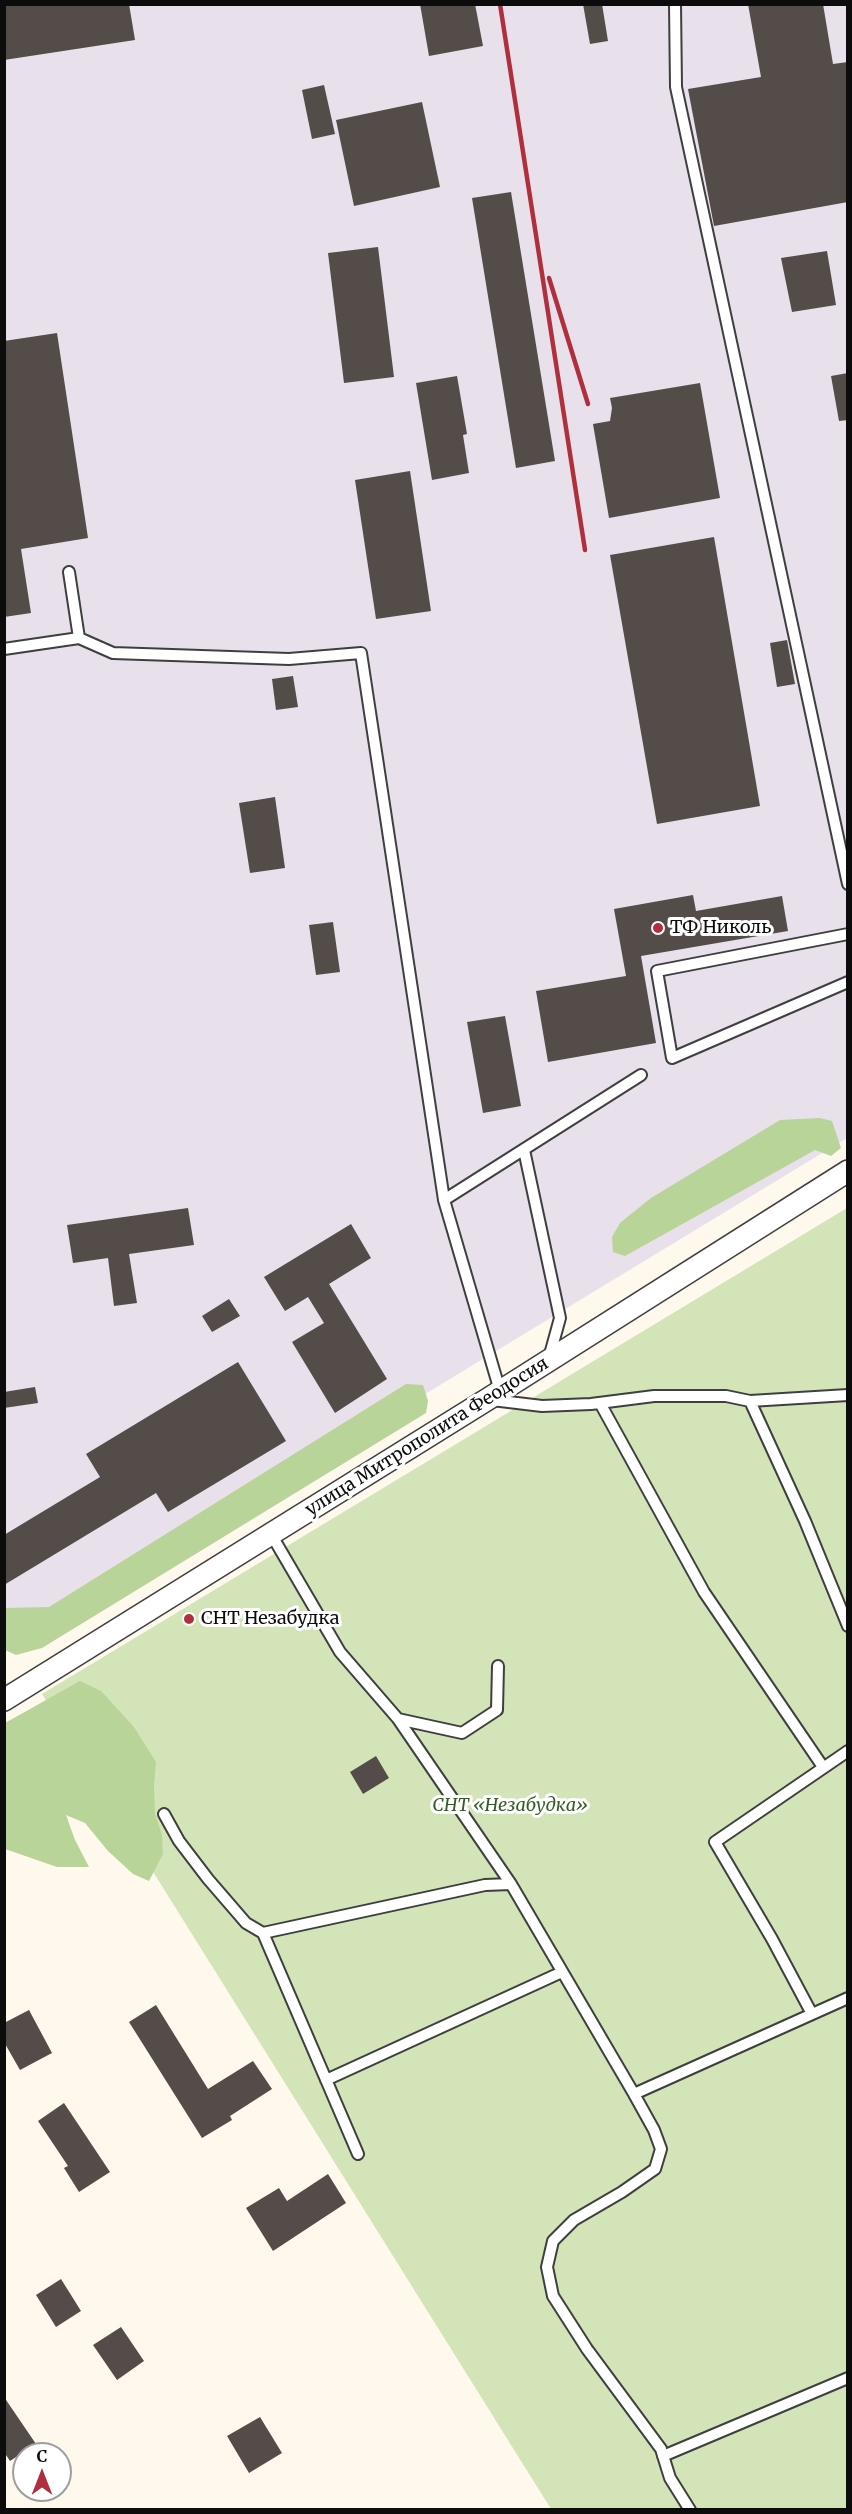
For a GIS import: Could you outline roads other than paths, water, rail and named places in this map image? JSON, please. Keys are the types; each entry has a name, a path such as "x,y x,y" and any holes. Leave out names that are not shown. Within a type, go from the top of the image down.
{"street":[{"name":"улица Митрополита Феодосия","path":"4,1700 848,1171"}],"lane":[{"path":"675,4 676,87 848,884"},
{"path":"69,572 79,638"},
{"path":"4,649 79,638 113,653 289,659 361,653 444,1200 494,1395 542,1407 654,1396 726,1396 750,1401 848,1395"},
{"path":"848,934 657,971 672,1058 848,982"},
{"path":"444,1200 641,1075"},
{"path":"524,1150 560,1318 548,1361"},
{"path":"750,1401 805,1521 848,1626"},
{"path":"600,1403 704,1592 823,1767"},
{"path":"271,1534 340,1652 398,1719 511,1884 634,2094 661,2149 655,2169 622,2192 574,2220 553,2241 547,2267 553,2296 587,2349 661,2449 670,2478 690,2510"},
{"path":"398,1719 462,1733 497,1710 498,1666"},
{"path":"812,2014 772,1939 715,1842 848,1750"},
{"path":"164,1814 179,1841 208,1878 246,1923 263,1933 358,2154"},
{"path":"263,1933 485,1885 511,1884"},
{"path":"326,2080 562,1972"},
{"path":"634,2094 848,1998"},
{"path":"663,2456 848,2378"}],"railway":[{"path":"500,4 585,550"},
{"path":"549,278 588,404"}],"place":[{"name":"ТФ Николь","path":"658,928"},
{"name":"СНТ Незабудка","path":"189,1619"}],"park label":[{"name":"СНТ «Незабудка»","path":"510,1806"}]}
